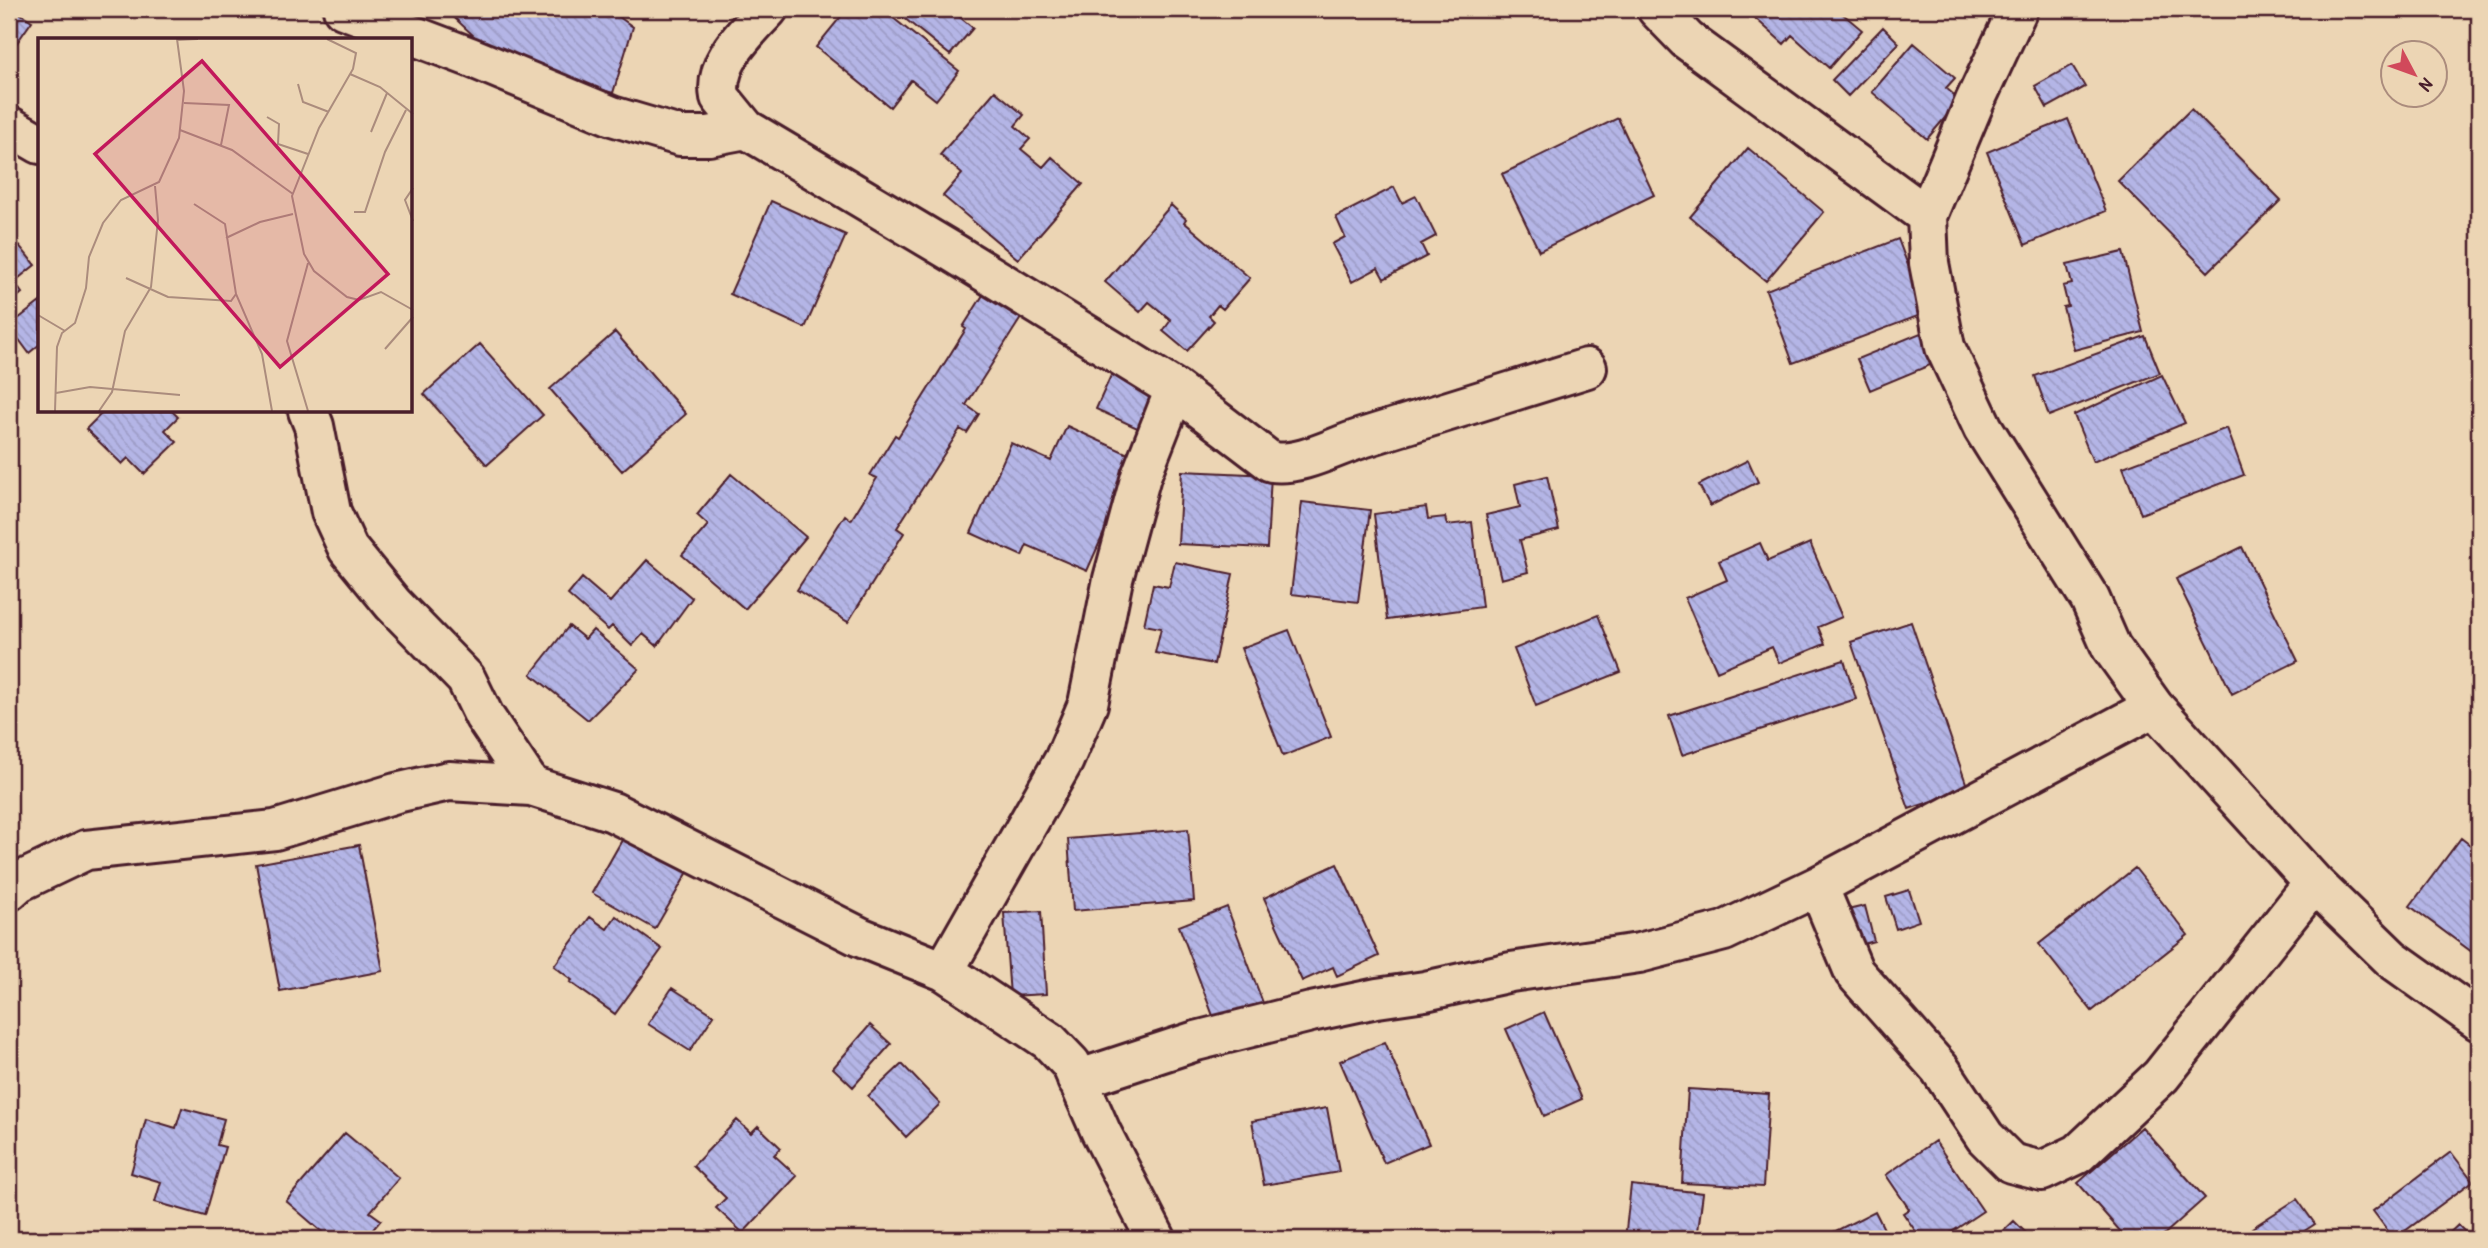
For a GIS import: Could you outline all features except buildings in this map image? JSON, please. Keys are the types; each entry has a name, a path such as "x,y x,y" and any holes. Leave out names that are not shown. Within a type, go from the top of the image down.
{"street":[{"path":"343,9 470,57 612,116 680,136 709,136 746,129"},
{"path":"768,9 729,54 723,70 719,93 731,113 746,129 1175,389 1271,462 1283,463 1308,458 1355,440 1587,368"},
{"path":"1657,9 1687,40 1927,216"},
{"path":"2018,9 1975,101 1927,216 1929,262 1945,347 1983,428 2090,599 2111,647 2154,707 2314,883 2392,959 2479,1021"},
{"path":"9,126 38,143"},
{"path":"944,971 1064,760 1088,704 1113,579 1140,476 1175,389"},
{"path":"309,413 314,426 331,512 348,549 393,604 466,679 484,716 531,786"},
{"path":"1077,1080 1196,1041 1311,1012 1511,972 1639,953 1714,934 1751,920 1818,886 2154,707"},
{"path":"9,891 19,882 86,850 275,830 396,793 449,781 531,786 613,811 860,937 944,971 1049,1041 1071,1064 1101,1132 1156,1239"},
{"path":"1818,886 1854,972 1940,1069 1985,1137 2011,1163 2042,1171 2078,1154 2161,1076 2314,883"}]}
